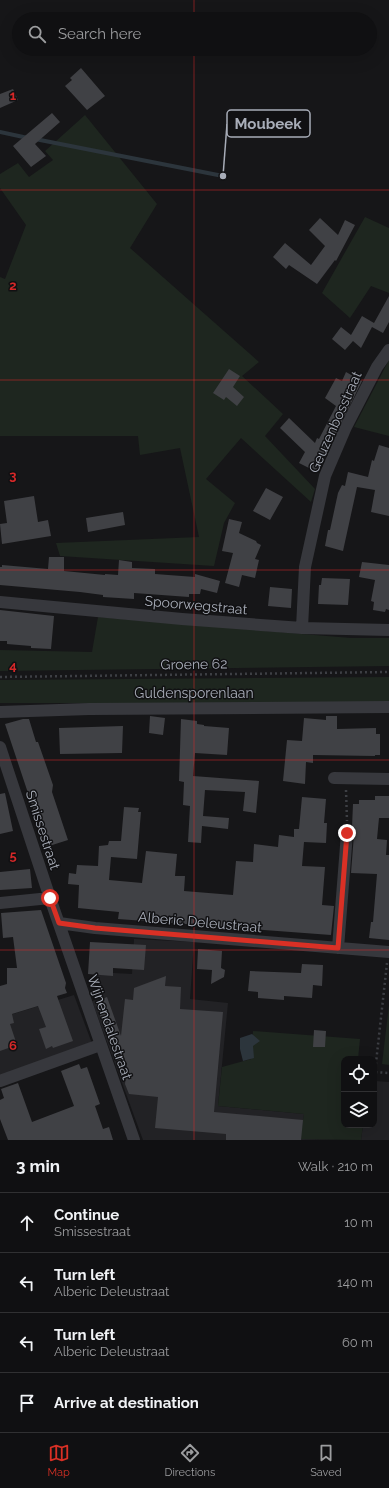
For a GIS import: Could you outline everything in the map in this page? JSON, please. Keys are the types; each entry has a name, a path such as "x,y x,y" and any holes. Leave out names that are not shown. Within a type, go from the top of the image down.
{"street":[{"name":"Geuzenbosstraat","path":"302,628 305,567 325,476 346,427 377,367 389,350"},
{"name":"Spoorwegstraat","path":"0,602 182,619 302,628 389,630"},
{"name":"Guldensporenlaan","path":"0,712 89,709 389,707"},
{"name":"Smissestraat","path":"0,747 59,923"},
{"path":"340,778 389,779"},
{"path":"338,948 347,833"},
{"path":"0,903 50,898"},
{"name":"Alberic Deleustraat","path":"59,923 95,928 389,952"},
{"name":"Wijnendalestraat","path":"59,923 134,1140"},
{"path":"0,1081 100,1045"}],"path":[{"name":"Groene 62","path":"0,677 389,672"},
{"path":"340,778 348,804 347,833"},
{"path":"389,952 375,1072 389,1073"}],"shaded area":[{"path":"85,115 157,204 130,248 259,362 242,376 283,414 265,436 315,489 311,502 241,438 206,479 235,503 224,523 214,566 60,556 56,543 199,537 180,448 140,455 138,436 0,436 0,277 5,279 26,225 0,188 0,174 18,163 29,177 53,160 45,151"},
{"path":"365,217 389,228 389,293 371,286 350,318 322,293"},
{"path":"389,360 389,436 354,427"},
{"path":"98,617 351,638 389,638 389,666 0,671 0,650 92,652"},
{"path":"389,677 389,703 0,703 0,680"},
{"path":"134,939 194,942 190,999 228,1003 218,1106 304,1114 301,1139 338,1140 143,1140 92,1001 102,999 96,972 132,974"},
{"path":"74,995 94,1049 0,1083 0,1018"},
{"path":"389,1005 389,1065 382,1064"},
{"path":"253,1031 360,1039 358,1056 341,1056 341,1128 363,1128 361,1140 300,1139 304,1114 218,1106 222,1067 251,1059"},
{"path":"252,1034 260,1041 253,1046 254,1058 243,1061 240,1049 240,1038"},
{"path":"377,1081 389,1082 389,1140 361,1140 363,1128 377,1128"}],"building":[{"path":"81,68 105,96 87,110 65,86 72,80 70,78"},
{"path":"13,89 18,100 0,108 0,94"},
{"path":"52,113 60,122 35,144 46,156 31,167 13,146"},
{"path":"320,218 338,235 345,220 355,225 336,261 335,260 317,284 289,265 286,269 273,257 285,243 311,265 325,246 309,230"},
{"path":"389,296 389,322 383,333 372,327 361,348 353,341 345,350 332,339 341,327 351,335 362,316 374,323"},
{"path":"229,369 240,376 233,387 244,397 237,406 226,397 224,400 213,393"},
{"path":"346,372 362,381 317,472 299,463 305,452 280,428 289,418 315,443 317,438 319,439 336,406 325,398 336,378 342,381"},
{"path":"379,445 389,448 389,516 371,512 375,490 357,487 343,551 325,546 338,493 342,485 345,486 348,472 368,477 372,460 374,461"},
{"path":"266,488 283,497 270,520 253,511"},
{"path":"34,496 38,522 48,520 51,536 2,544 0,524 7,523 4,501"},
{"path":"123,512 125,525 88,532 86,518"},
{"path":"229,519 242,522 239,533 261,545 255,559 259,560 255,578 242,575 239,587 225,583 233,553 222,551"},
{"path":"49,557 64,557 64,571 118,575 119,560 132,562 132,568 155,569 155,574 195,577 195,574 220,581 217,593 201,589 200,594 189,594 189,597 134,593 134,599 103,597 103,595 80,592 0,585 0,567 2,567 2,565 48,569"},
{"path":"362,562 389,565 389,610 386,609 385,612 373,610 374,602 371,601 375,580 359,577"},
{"path":"322,578 350,579 348,605 318,604 319,585 321,585"},
{"path":"270,587 292,589 291,608 268,606"},
{"path":"0,610 54,616 51,649 31,648 31,646 7,644 7,641 0,641"},
{"path":"150,716 165,718 163,735 149,733"},
{"path":"326,716 337,716 337,729 376,728 376,734 380,734 380,755 313,755 313,763 306,762 305,784 283,781 287,740 302,741 304,718 326,720"},
{"path":"23,719 29,719 36,742 38,742 53,785 52,792 68,840 46,847 5,724"},
{"path":"181,719 197,721 197,724 204,726 229,728 227,755 195,753 193,776 259,781 256,813 243,811 245,792 205,790 203,816 229,818 228,829 202,826 201,843 188,842 190,806 183,805 184,782 179,781"},
{"path":"123,726 122,753 60,754 59,728"},
{"path":"5,793 13,831 0,834 0,794"},
{"path":"375,796 389,796 389,818 379,818 377,839 387,840 386,855 389,855 389,940 369,938 371,922 373,922 377,874 351,873 354,834 352,827 353,804 359,804 359,800 375,800"},
{"path":"302,797 326,799 324,823 327,823 326,843 304,842 302,866 325,867 322,905 334,906 331,935 118,919 119,912 78,908 79,885 68,884 69,873 76,874 77,865 98,866 99,846 108,845 109,841 121,841 124,807 139,808 138,812 141,812 137,859 111,857 109,880 142,883 146,851 177,854 175,876 185,876 184,891 233,895 236,861 253,862 254,844 278,847 279,835 294,837 294,829 299,829"},
{"path":"30,869 32,888 0,890 0,872"},
{"path":"41,910 66,983 65,988 67,993 57,996 73,1041 46,1049 39,1029 46,1027 38,1006 12,1014 14,1023 10,1024 17,1045 0,1051 0,986 7,984 7,968 17,968 13,937 3,938 1,913"},
{"path":"90,942 146,945 144,970 113,968 113,976 88,974"},
{"path":"198,949 222,951 221,968 225,970 224,977 211,984 212,970 197,969"},
{"path":"302,964 323,965 322,986 313,985 312,998 284,996 284,1000 258,998 258,992 248,991 250,971 301,973"},
{"path":"166,976 165,986 181,987 180,1009 223,1012 214,1112 303,1120 301,1140 226,1140 226,1134 155,1128 158,1097 129,1094 125,1084 127,1063 117,1062 118,1050 113,1050 95,1002 107,997 121,1036 125,999 133,1000 134,988"},
{"path":"314,1030 326,1031 325,1047 313,1047"},
{"path":"79,1064 81,1069 87,1067 100,1104 95,1106 103,1129 109,1127 113,1140 8,1140 0,1119 0,1100 4,1098 1,1089 18,1083 32,1122 74,1106 61,1071"}],"waterway":[{"path":"0,132 28,138"},
{"path":"35,139 223,176"}],"place":[{"name":"Moubeek","path":"223,176"}],"route":[{"path":"50,898 59,923 95,928 338,948 347,833"}]}
